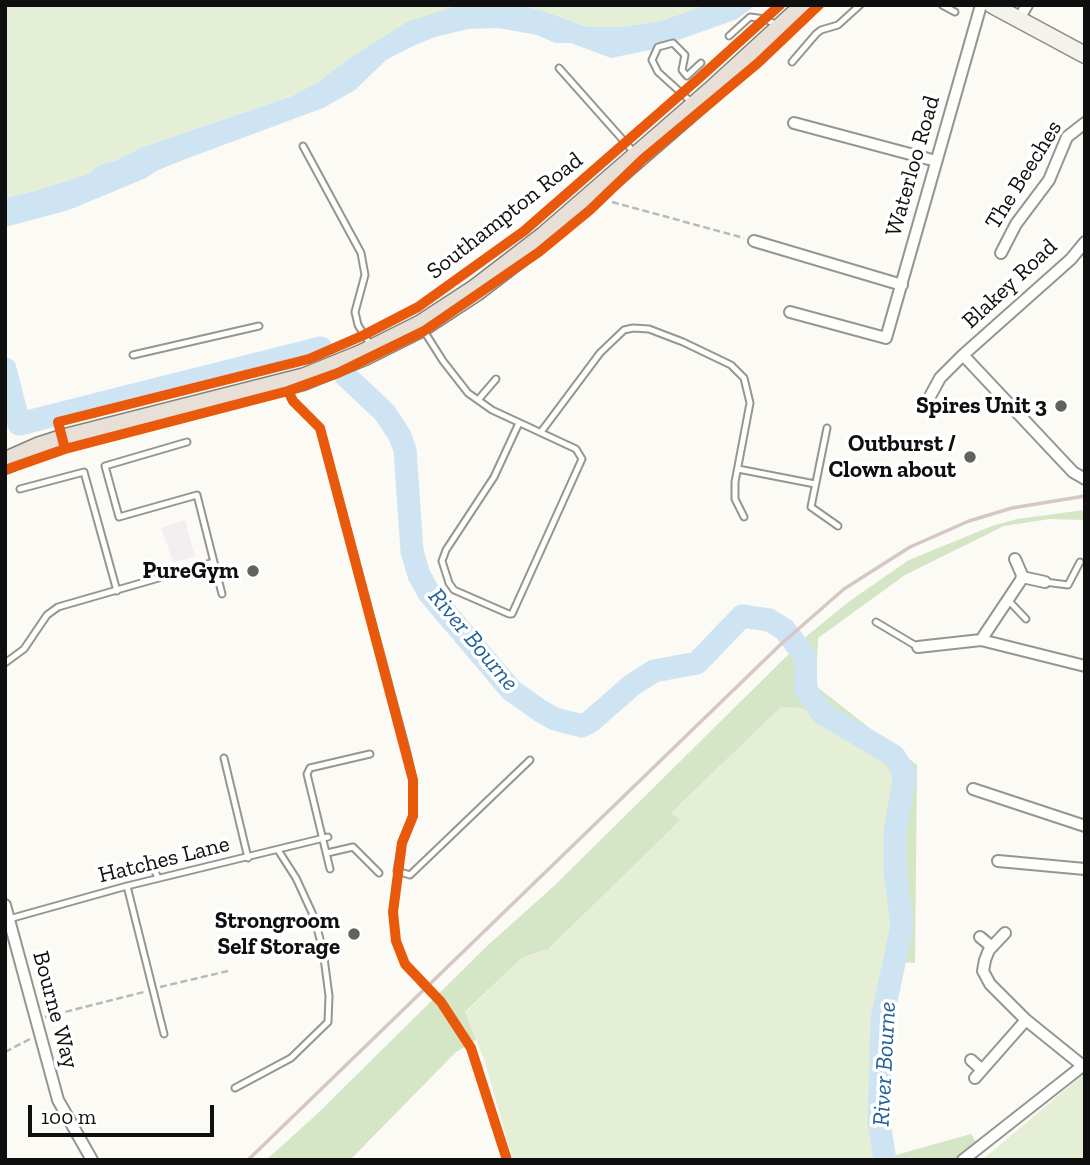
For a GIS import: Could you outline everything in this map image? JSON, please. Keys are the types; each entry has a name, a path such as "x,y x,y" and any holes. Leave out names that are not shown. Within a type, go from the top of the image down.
{"highway":[{"name":"Southampton Road","path":"5,453 61,430 282,376 368,341 416,316 493,265 540,228 689,100 792,5"},
{"name":"Southampton Road","path":"5,463 64,440 304,379 354,359 421,326 485,283 545,237 712,93 807,5"}],"street":[{"name":"Waterloo Road","path":"790,312 886,338 981,5"},
{"path":"992,5 1023,12 1085,55"},
{"path":"794,123 936,161"},
{"name":"The Beeches","path":"1002,253 1016,224 1049,180 1068,137 1085,123"},
{"path":"754,241 902,285"},
{"name":"Blakey Road","path":"927,402 940,378 1070,259 1085,242"},
{"name":"Blakey Road","path":"963,355 1073,472 1085,479"},
{"path":"1014,559 1022,578"},
{"path":"1022,578 1045,582"},
{"path":"981,640 1022,578"},
{"path":"918,647 981,640 1085,666"},
{"path":"973,789 1085,826"},
{"path":"998,861 1085,869"},
{"name":"Bourne Way","path":"5,905 62,1111 92,1160"},
{"path":"962,1160 1084,1065 1027,1020 989,984 983,971 985,960 992,947 1005,933"},
{"path":"980,937 992,947"},
{"path":"971,1060 978,1074 1027,1020"}],"lane":[{"path":"792,62 816,34 838,25 860,5"},
{"path":"942,5 955,12"},
{"path":"729,36 750,17 774,23"},
{"path":"689,100 658,72 652,60 658,47 673,43 685,55 682,70 687,76 701,63"},
{"path":"559,68 632,149"},
{"path":"303,146 361,253 365,275 355,312 358,325 368,341"},
{"path":"133,355 260,326"},
{"path":"421,326 460,384 478,400 519,423 576,449 582,459 512,614 509,614 454,590 442,561 448,547 499,467 519,423"},
{"path":"541,432 611,340 624,330 649,329 719,358 744,377 750,402 735,482 735,499 744,517"},
{"path":"478,400 496,379"},
{"path":"285,384 293,401 320,428 407,752 413,780 413,816 402,843 397,871 410,874 530,760"},
{"path":"827,428 811,507 838,526"},
{"path":"187,442 105,466 119,517 197,495 222,594"},
{"path":"738,469 815,484"},
{"path":"20,489 85,472 117,591"},
{"path":"5,663 24,649 52,610 214,562"},
{"path":"1045,582 1068,585 1080,562"},
{"path":"1008,600 1026,619"},
{"path":"876,622 918,647"},
{"path":"330,869 326,838 307,774 310,768 370,754"},
{"path":"224,758 248,858"},
{"name":"Hatches Lane","path":"9,919 158,878 326,838"},
{"path":"327,853 353,847 379,873"},
{"path":"234,1088 291,1058 328,1022 329,996 323,950 314,917 296,877 278,850"},
{"path":"150,860 158,878"},
{"path":"127,886 164,1034"}],"path":[{"path":"605,195 754,241"},
{"path":"35,1020 228,971"},
{"path":"5,1052 40,1034"}],"shaded area":[{"path":"185,520 195,557 173,562 161,528"}],"green space":[{"path":"5,5 467,5 453,7 344,62 318,82 292,96 140,148 117,160 101,164 88,174 5,198"},
{"path":"516,5 705,5 661,21 621,27 587,27 541,10"},
{"path":"1085,510 1085,520 1050,519 1004,526 905,575 818,638 816,686 917,765 915,963 887,961 893,922 896,779 891,768 876,754 802,708 781,707 671,813 680,820 549,949 523,957 465,1012 476,1040 456,1052 350,1160 266,1160 316,1115 487,946 554,886 808,635 851,600 909,560 992,526 1017,519"},
{"path":"781,707 802,708 876,754 891,768 896,779 893,922 873,1052 877,1160 513,1160 484,1059 465,1013 523,957 550,949 679,820 671,813"},
{"path":"1085,1073 1085,1160 982,1160"},
{"path":"971,1134 976,1142 954,1160 878,1160"}],"water":[{"path":"467,5 516,5 541,10 587,27 621,27 661,21 705,5 756,5 737,19 650,50 611,58 571,43 555,43 537,35 498,28 468,29 435,37 386,60 355,90 323,108 183,160 69,210 5,227 5,198 88,174 101,164 117,160 140,148 292,96 318,82 407,22"}],"waterway":[{"name":"River Bourne","path":"5,369 19,424 321,348"},
{"name":"River Bourne","path":"346,376 385,413 400,436 405,450 412,551 419,575 429,593 511,690 539,710 555,719 582,726 632,685 654,671 697,663 742,616 769,620 784,629 805,656 806,690 822,713 894,756 905,774 895,832 895,870 902,926 882,1019 879,1123 885,1160"}],"railway":[{"path":"248,1160 780,645 844,589 910,547 969,521 1012,508 1085,496"}],"cycle path":[{"path":"65,449 58,422 309,359 418,307 524,231 780,5"},
{"path":"5,470 65,449 288,391 338,373 424,331 539,252 590,210 643,159 758,63 819,5"},
{"path":"288,391 293,401 320,428 413,780 413,816 402,843 393,912 396,941 405,964 441,1002 471,1048 507,1160"}],"place":[{"name":"Spires Unit 3","path":"1061,406"},
{"name":"Outburst / Clown about","path":"970,457"},
{"name":"PureGym","path":"253,571"},
{"name":"Strongroom Self Storage","path":"354,934"}]}
